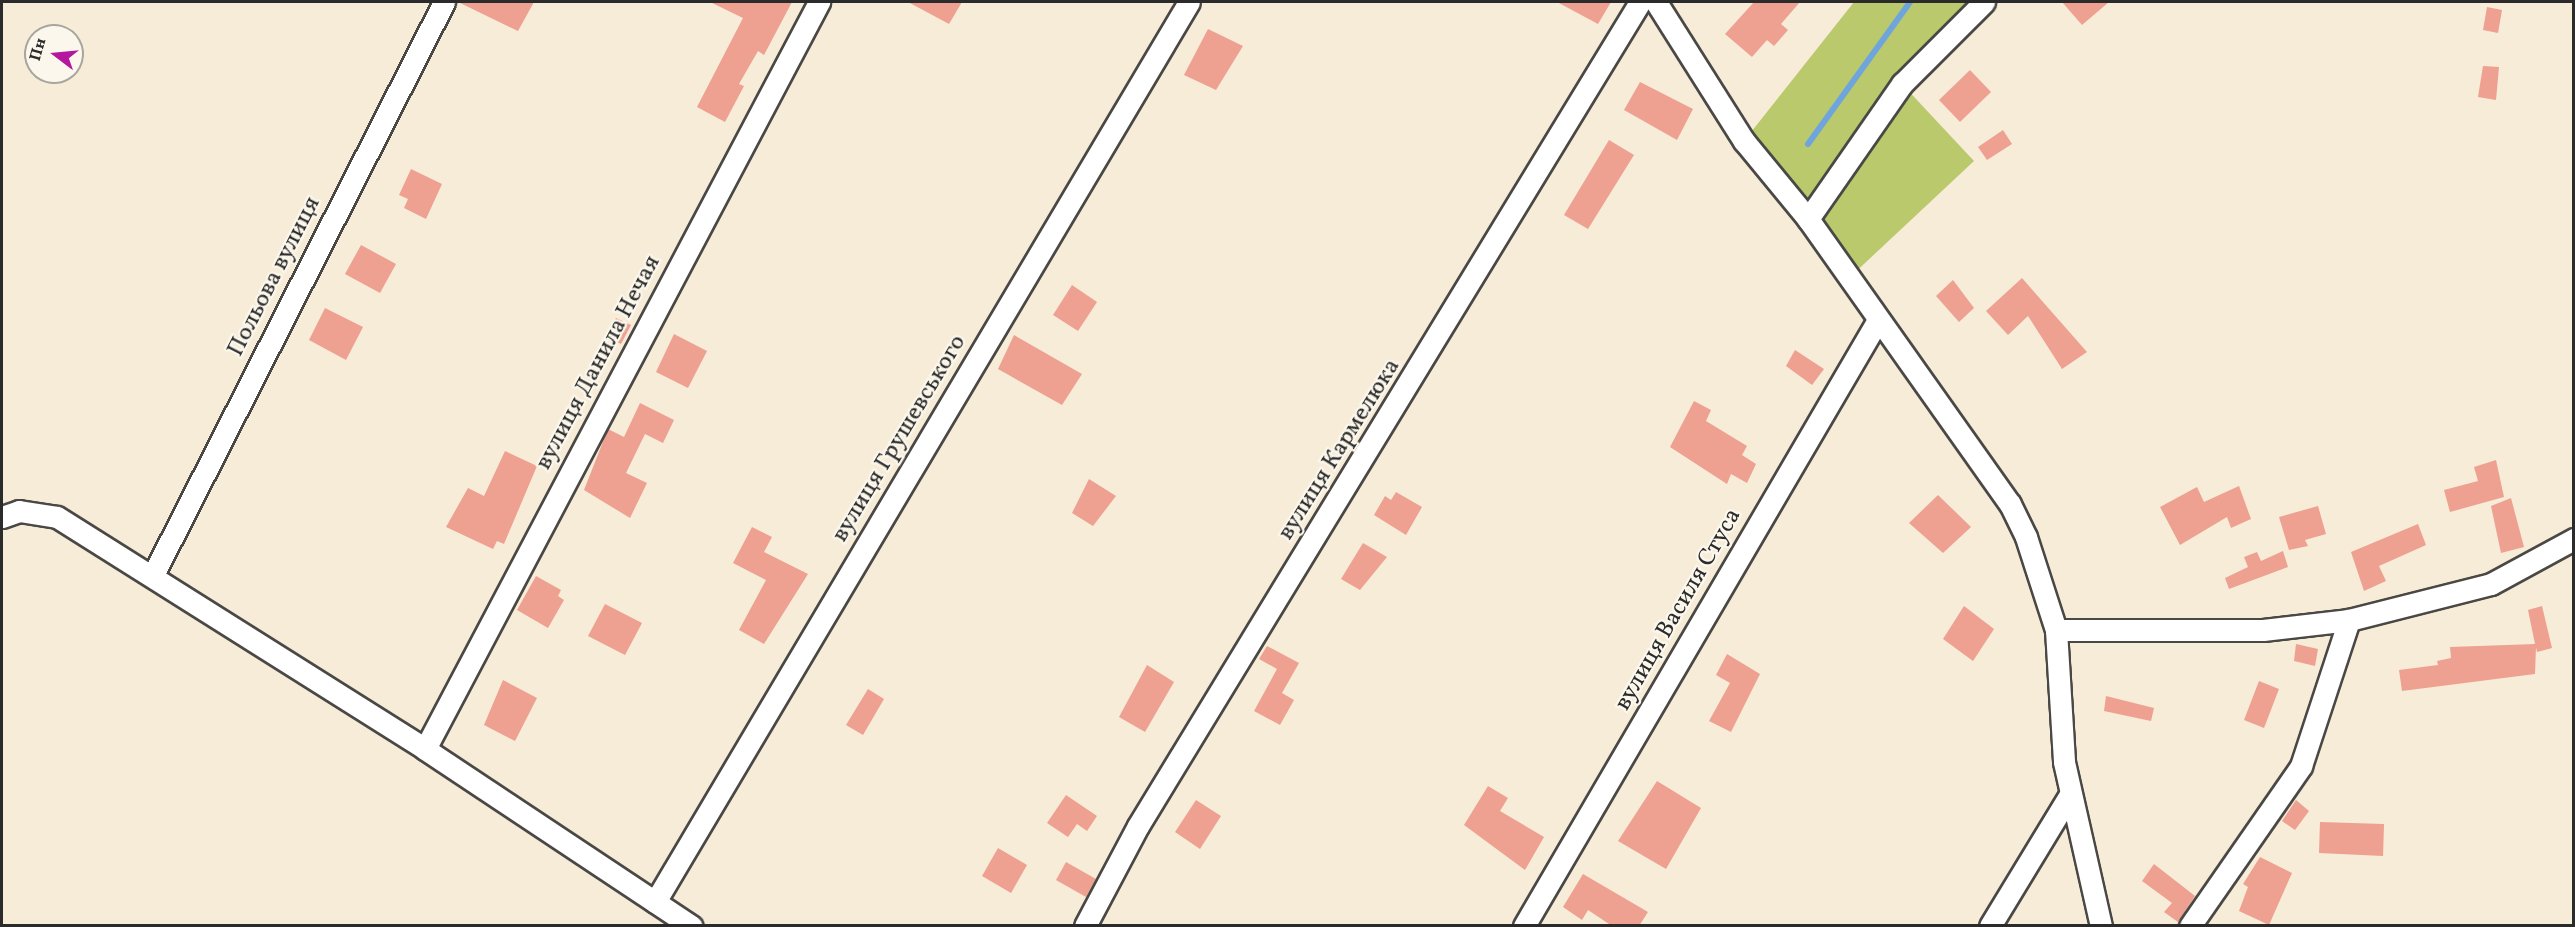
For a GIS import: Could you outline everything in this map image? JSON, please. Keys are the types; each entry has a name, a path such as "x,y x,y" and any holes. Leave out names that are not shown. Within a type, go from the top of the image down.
{"street":[{"name":"Польова вулиця","path":"153,575 444,2"},
{"name":"вулиця Данила Нечая","path":"425,749 819,2"},
{"name":"вулиця Грушевського","path":"655,902 1188,2"},
{"name":"вулиця Кармелюка","path":"1085,926 1138,826 1640,2"},
{"path":"1656,2 1744,141 1808,219 2010,504 2039,570 2056,630 2069,795 2101,926"},
{"path":"1808,219 1902,84 1984,2"},
{"name":"вулиця Василя Стуса","path":"1524,926 1878,320"},
{"path":"2,517 19,511 57,517 153,575 425,749 691,926"},
{"path":"2056,630 2263,630 2349,620 2491,584 2574,539"},
{"path":"2190,926 2301,766 2349,620"},
{"path":"1990,926 2069,795"}],"green space":[{"path":"1854,2 1984,2 1902,84 1974,161 1849,278 1744,141"}],"building":[{"path":"458,2 534,2 518,31"},
{"path":"710,2 792,2 764,55 758,51 739,84 744,86 725,122 697,107 743,18"},
{"path":"908,2 962,2 949,24"},
{"path":"1557,2 1611,2 1598,24"},
{"path":"1754,2 1800,2 1781,24 1788,30 1774,46 1767,40 1752,57 1725,34"},
{"path":"2062,2 2109,2 2082,25"},
{"path":"2487,7 2502,10 2498,33 2483,30"},
{"path":"1208,29 1243,46 1216,90 1184,75"},
{"path":"2483,66 2499,67 2496,100 2478,97"},
{"path":"1970,70 1991,92 1960,122 1939,100"},
{"path":"1640,82 1693,109 1677,140 1624,110"},
{"path":"2003,130 2012,144 1987,160 1978,147"},
{"path":"1609,140 1634,155 1588,229 1564,215"},
{"path":"411,169 442,184 426,219 404,208 408,199 399,195"},
{"path":"361,245 396,264 380,293 345,274"},
{"path":"2022,278 2087,352 2062,369 2028,316 2008,335 1986,311"},
{"path":"1953,280 1974,308 1959,322 1936,296"},
{"path":"1072,285 1097,302 1078,331 1053,315"},
{"path":"325,308 363,327 346,360 309,340"},
{"path":"616,318 631,325 621,344 607,337"},
{"path":"674,334 707,351 688,388 656,372"},
{"path":"1014,335 1082,374 1062,405 998,369"},
{"path":"1795,350 1824,369 1812,385 1786,366"},
{"path":"1694,401 1711,410 1706,421 1747,446 1742,455 1756,464 1747,483 1731,474 1727,484 1670,447"},
{"path":"640,403 674,420 663,443 645,434 626,473 647,483 630,518 584,490 608,429 624,437"},
{"path":"505,451 537,466 504,544 497,541 493,549 446,527 468,488 484,496"},
{"path":"2496,460 2504,497 2450,512 2444,490 2478,481 2474,467"},
{"path":"1089,479 1116,496 1093,526 1072,513"},
{"path":"2239,486 2251,519 2231,528 2227,517 2180,545 2160,507 2197,487 2204,502"},
{"path":"1396,492 1422,507 1406,535 1374,515 1385,496 1391,500"},
{"path":"1938,495 1971,527 1943,553 1909,523"},
{"path":"2511,498 2524,547 2501,553 2491,506"},
{"path":"2318,506 2326,534 2305,540 2308,546 2289,550 2279,517"},
{"path":"2418,524 2426,545 2379,566 2386,581 2364,591 2351,552"},
{"path":"752,527 772,537 764,552 808,574 764,644 739,630 766,580 733,563"},
{"path":"1363,543 1387,557 1360,590 1341,579"},
{"path":"2283,551 2288,567 2229,589 2225,578 2248,567 2244,557 2257,552 2261,561"},
{"path":"536,576 561,590 558,596 564,600 548,628 517,610"},
{"path":"605,604 642,623 625,655 588,636"},
{"path":"1964,606 1994,629 1973,661 1943,639"},
{"path":"2542,606 2552,648 2537,652 2536,647 2535,674 2402,691 2399,670 2438,665 2437,661 2451,658 2450,647 2535,644 2528,610"},
{"path":"2296,644 2318,649 2315,666 2294,661"},
{"path":"1267,646 1299,663 1282,693 1294,700 1280,725 1254,711 1277,669 1259,659"},
{"path":"1727,654 1760,674 1731,732 1709,721 1730,683 1716,675"},
{"path":"1147,665 1174,682 1145,732 1119,717"},
{"path":"503,680 537,698 515,741 484,725"},
{"path":"2259,681 2279,689 2264,728 2244,720"},
{"path":"868,689 884,699 863,735 846,725"},
{"path":"2106,696 2154,708 2151,721 2104,711"},
{"path":"1657,781 1701,808 1666,869 1618,841"},
{"path":"1488,786 1508,798 1500,811 1544,837 1525,870 1464,825"},
{"path":"1066,795 1097,816 1087,831 1077,824 1068,837 1047,823"},
{"path":"1196,800 1221,816 1200,849 1175,832"},
{"path":"2296,800 2309,811 2295,830 2282,821"},
{"path":"2320,822 2384,824 2383,856 2319,853"},
{"path":"998,848 1027,865 1011,893 982,876"},
{"path":"2260,857 2292,873 2269,925 2239,911 2248,887 2243,884"},
{"path":"1066,862 1096,879 1086,897 1056,880"},
{"path":"2154,864 2195,896 2178,922 2164,912 2172,903 2142,881"},
{"path":"1583,874 1648,912 1639,926 1612,926 1588,910 1582,920 1563,907"}],"waterway":[{"path":"1808,144 1910,2"}]}
